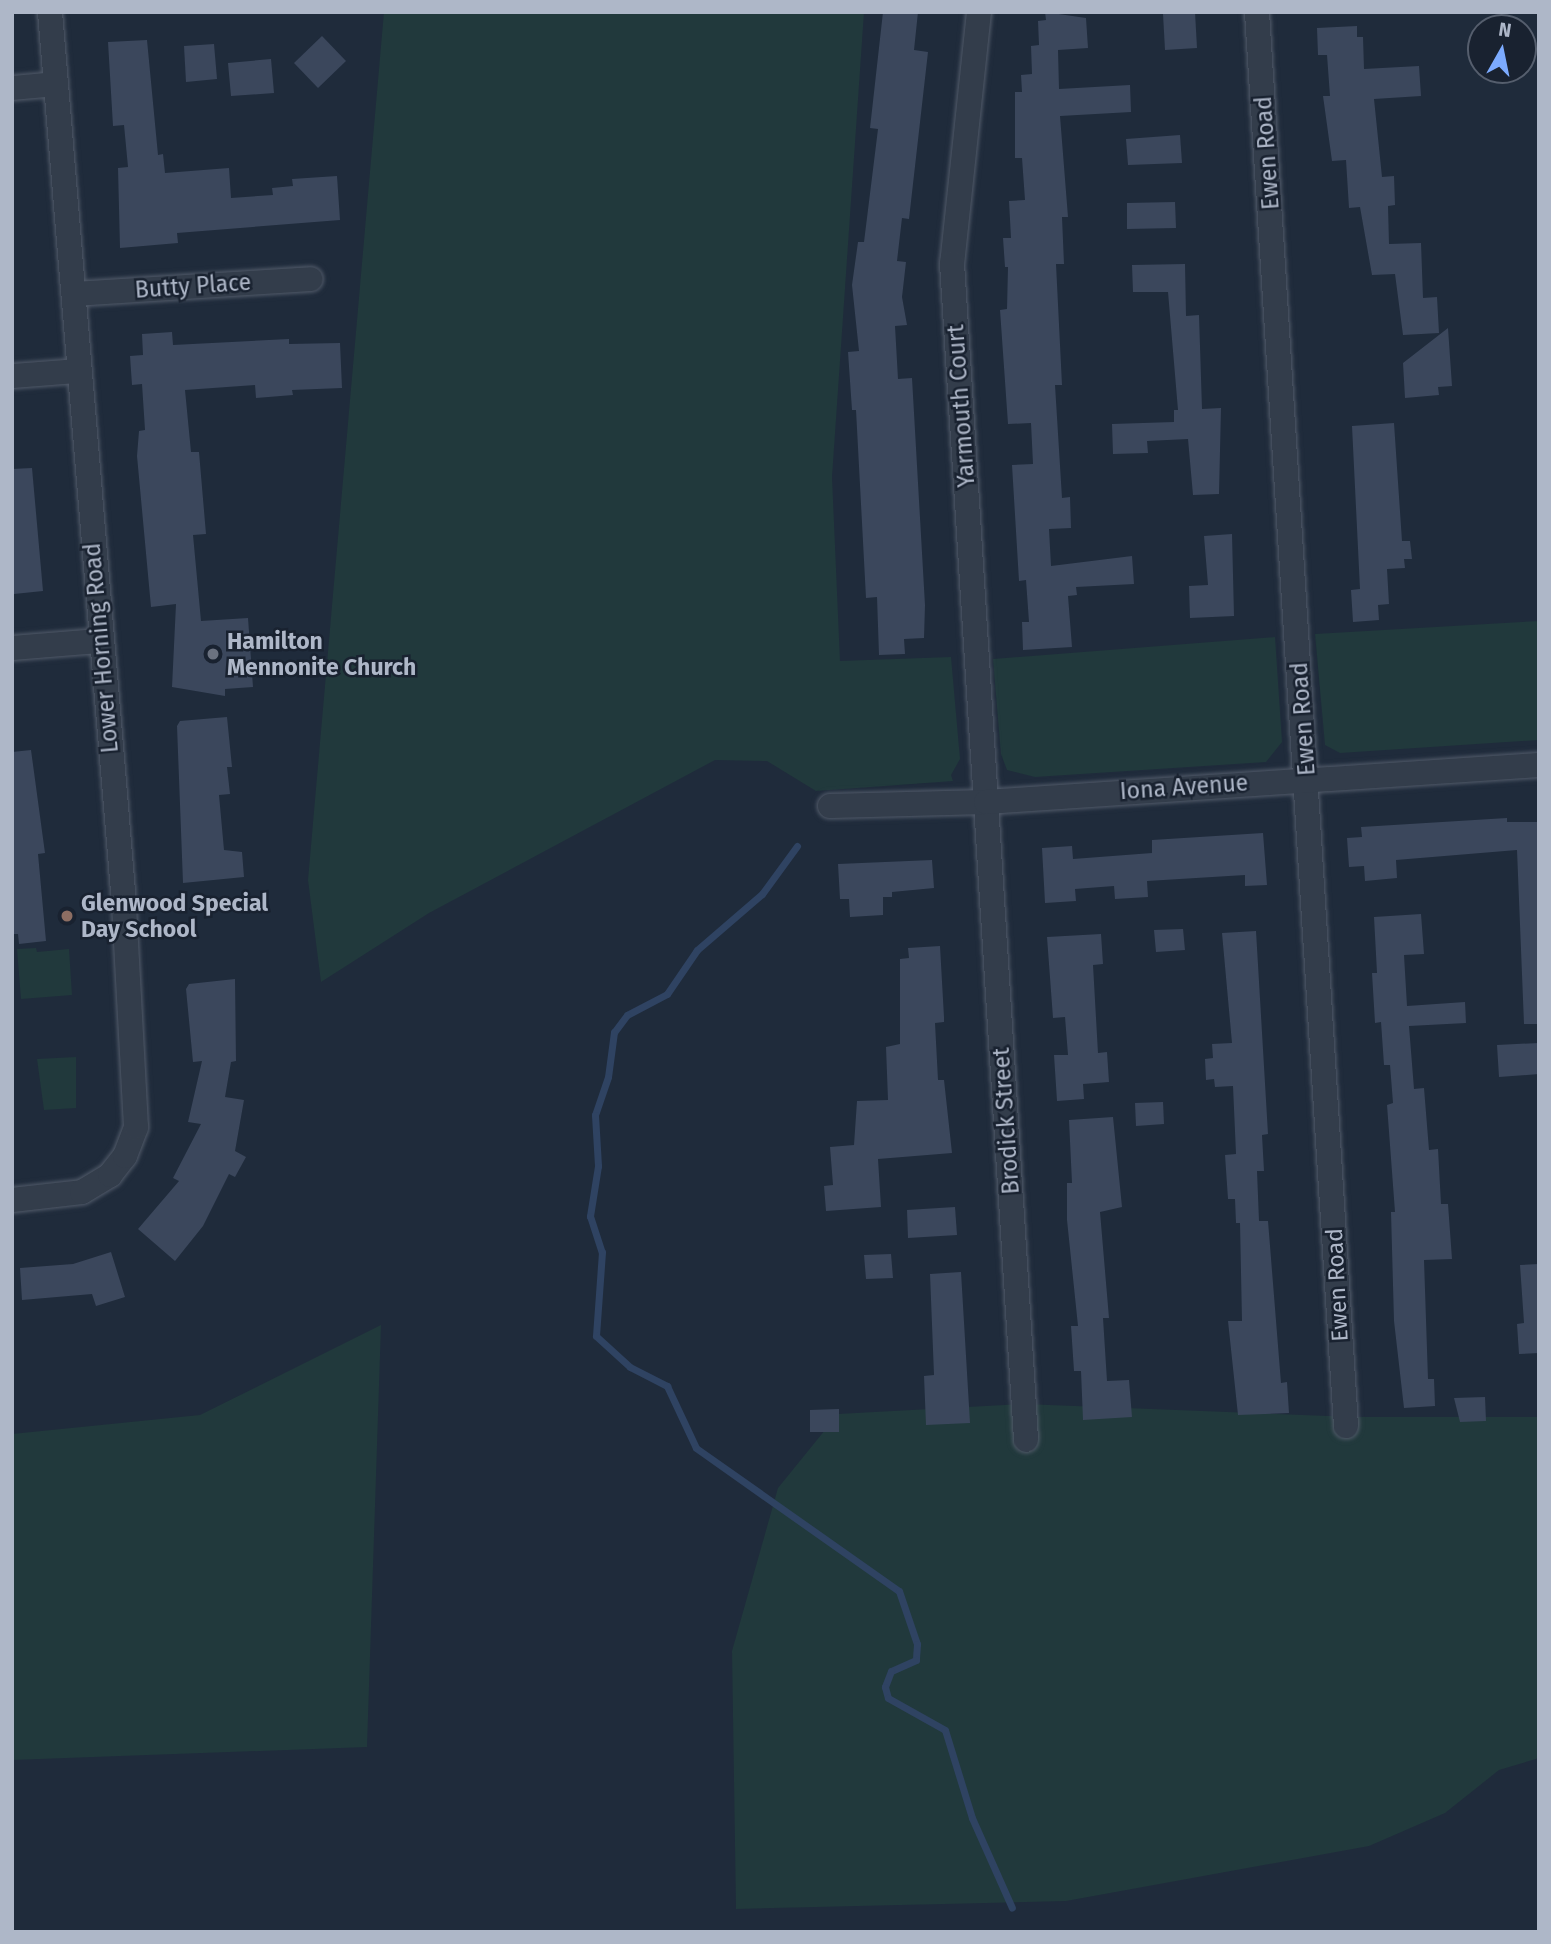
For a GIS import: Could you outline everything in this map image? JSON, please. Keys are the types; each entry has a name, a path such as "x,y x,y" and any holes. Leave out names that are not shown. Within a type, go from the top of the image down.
{"street":[{"name":"Lower Horning Road","path":"12,1200 82,1192 110,1175 125,1156 136,1127 124,903 99,641 50,12"},
{"name":"Yarmouth Court","path":"979,12 952,263 986,802"},
{"name":"Ewen Road","path":"1257,12 1346,1426"},
{"path":"12,88 56,84"},
{"name":"Butty Place","path":"74,294 311,279"},
{"path":"12,376 77,371"},
{"path":"12,648 99,641"},
{"name":"Iona Avenue","path":"830,807 986,802 1307,778 1539,765"},
{"name":"Brodick Street","path":"986,802 1026,1440"}],"green space":[{"path":"384,12 864,12 832,477 840,661 951,657 960,759 951,775 953,781 816,791 767,761 715,760 429,913 321,982 308,880"},
{"path":"1539,621 1539,740 1340,753 1325,745 1315,634"},
{"path":"1275,637 1282,742 1266,762 1035,777 1007,770 1001,754 993,659"},
{"path":"36,948 37,952 69,949 72,995 21,999 17,949"},
{"path":"76,1057 76,1108 44,1110 37,1059"},
{"path":"381,1325 367,1747 12,1760 12,1434 200,1415"},
{"path":"1024,1404 1354,1417 1539,1417 1539,1758 1499,1770 1445,1813 1369,1846 1066,1901 736,1909 732,1651 778,1488 838,1414"}],"building":[{"path":"883,12 918,12 914,50 928,52 909,219 902,218 897,261 906,262 902,297 907,325 895,326 898,379 912,378 925,605 924,638 904,639 905,654 879,655 877,597 866,598 856,410 852,410 848,352 859,351 852,285 858,242 864,242 878,129 870,128"},
{"path":"1045,12 1086,18 1088,48 1058,50 1059,89 1130,85 1131,112 1060,116 1068,217 1062,217 1064,264 1056,264 1062,385 1055,385 1062,498 1070,497 1071,528 1049,529 1051,566 1132,556 1134,584 1076,587 1077,595 1068,596 1072,647 1023,650 1022,622 1029,622 1026,580 1019,581 1012,465 1033,464 1031,423 1008,424 1000,310 1007,309 1008,267 1005,267 1003,238 1011,238 1009,201 1025,200 1022,158 1015,158 1015,92 1022,92 1021,75 1032,74 1031,46 1039,45 1038,21 1046,20"},
{"path":"1195,12 1197,48 1165,50 1163,14"},
{"path":"1357,26 1357,37 1363,37 1364,69 1419,66 1421,96 1374,99 1382,177 1394,176 1395,205 1388,206 1389,244 1421,243 1423,298 1437,297 1439,333 1403,335 1395,274 1372,275 1360,207 1349,208 1346,160 1332,161 1323,96 1330,96 1327,55 1318,55 1317,28"},
{"path":"322,36 346,61 318,88 294,63"},
{"path":"147,40 158,155 163,154 165,173 229,168 231,198 273,195 272,188 293,186 292,179 337,176 340,220 177,233 178,243 120,248 118,168 128,167 124,125 113,126 108,42"},
{"path":"214,44 217,79 186,82 184,46"},
{"path":"271,59 274,93 231,96 228,63"},
{"path":"1180,135 1182,163 1128,165 1126,139"},
{"path":"1175,202 1176,228 1127,229 1127,203"},
{"path":"1185,264 1186,316 1199,315 1202,409 1221,408 1219,494 1193,495 1188,439 1147,441 1148,453 1113,454 1112,424 1174,422 1174,410 1178,410 1168,292 1133,292 1132,265"},
{"path":"1448,328 1452,386 1438,387 1439,395 1405,398 1403,363"},
{"path":"172,332 173,345 289,339 289,344 340,343 342,388 292,390 293,395 256,398 255,385 185,390 191,452 199,452 206,534 193,535 201,621 248,618 253,687 225,689 225,696 172,687 176,604 151,607 137,456 139,431 145,430 142,384 132,385 130,356 143,355 142,334"},
{"path":"1394,423 1402,541 1410,541 1412,559 1404,559 1405,568 1387,569 1389,604 1378,605 1379,620 1353,622 1351,590 1360,589 1352,426"},
{"path":"32,468 43,591 14,594 12,469"},
{"path":"1232,534 1234,616 1190,618 1189,586 1208,585 1204,536"},
{"path":"227,717 232,767 227,767 230,794 219,795 224,850 242,852 244,877 183,883 177,726 180,721"},
{"path":"31,750 45,853 38,854 46,941 19,944 18,934 12,934 12,752"},
{"path":"1507,818 1507,822 1539,822 1539,1024 1524,1024 1517,850 1396,860 1397,878 1365,881 1364,866 1349,867 1347,838 1362,837 1361,827"},
{"path":"1263,833 1267,885 1245,886 1245,875 1147,881 1148,897 1115,899 1114,886 1075,889 1076,901 1045,903 1042,848 1072,846 1073,859 1152,853 1152,840"},
{"path":"932,860 934,888 892,892 892,897 883,897 883,915 850,917 849,899 840,899 838,864"},
{"path":"1421,914 1424,954 1404,955 1407,1006 1465,1002 1466,1023 1409,1026 1414,1089 1424,1088 1429,1150 1438,1149 1441,1204 1448,1204 1452,1259 1424,1260 1428,1379 1434,1379 1435,1406 1404,1408 1394,1321 1391,1212 1395,1212 1387,1105 1393,1103 1390,1065 1384,1065 1381,1022 1375,1023 1372,973 1377,973 1374,917"},
{"path":"1183,929 1185,950 1156,952 1154,930"},
{"path":"1256,931 1268,1134 1262,1135 1264,1171 1257,1171 1259,1221 1268,1221 1281,1383 1287,1382 1289,1413 1238,1415 1228,1321 1242,1321 1240,1223 1236,1223 1235,1199 1228,1199 1225,1155 1236,1154 1233,1086 1215,1087 1214,1079 1206,1080 1205,1059 1213,1058 1212,1044 1232,1043 1222,933"},
{"path":"1101,934 1103,964 1093,965 1098,1053 1107,1052 1109,1082 1083,1084 1084,1099 1057,1101 1054,1055 1068,1055 1065,1017 1053,1018 1047,937"},
{"path":"940,946 944,1022 935,1023 938,1080 944,1080 952,1153 878,1159 881,1207 826,1211 824,1186 833,1185 830,1147 854,1145 857,1101 888,1100 886,1047 900,1044 900,959 909,958 908,948"},
{"path":"235,979 236,1061 231,1062 225,1097 244,1100 235,1151 246,1157 235,1177 229,1174 203,1226 175,1261 138,1229 179,1181 173,1178 201,1124 188,1122 202,1061 193,1062 186,989 189,984"},
{"path":"1539,1043 1539,1074 1499,1077 1497,1045"},
{"path":"1163,1102 1164,1124 1136,1126 1135,1103"},
{"path":"1113,1117 1122,1207 1100,1212 1109,1318 1103,1318 1107,1381 1129,1380 1132,1417 1083,1420 1081,1371 1074,1371 1071,1326 1078,1326 1067,1220 1067,1183 1072,1183 1069,1120"},
{"path":"955,1207 957,1235 908,1238 907,1210"},
{"path":"111,1252 125,1297 96,1306 92,1294 22,1300 20,1268 73,1264"},
{"path":"891,1254 893,1278 866,1279 864,1255"},
{"path":"1539,1264 1539,1353 1519,1354 1517,1324 1524,1323 1520,1265"},
{"path":"961,1272 970,1423 926,1425 924,1376 934,1375 930,1274"},
{"path":"1485,1397 1486,1421 1460,1422 1454,1398"},
{"path":"839,1409 839,1432 810,1432 810,1410"}],"waterway":[{"path":"797,846 762,894 697,950 667,994 627,1015 614,1032 608,1077 595,1115 598,1166 590,1216 602,1252 596,1336 630,1367 667,1386 696,1448 899,1591 917,1644 916,1660 891,1671 885,1687 888,1698 945,1730 972,1818 1012,1908"}],"place":[{"name":"Hamilton Mennonite Church","path":"213,654"},
{"name":"Glenwood Special Day School","path":"67,916"}]}
